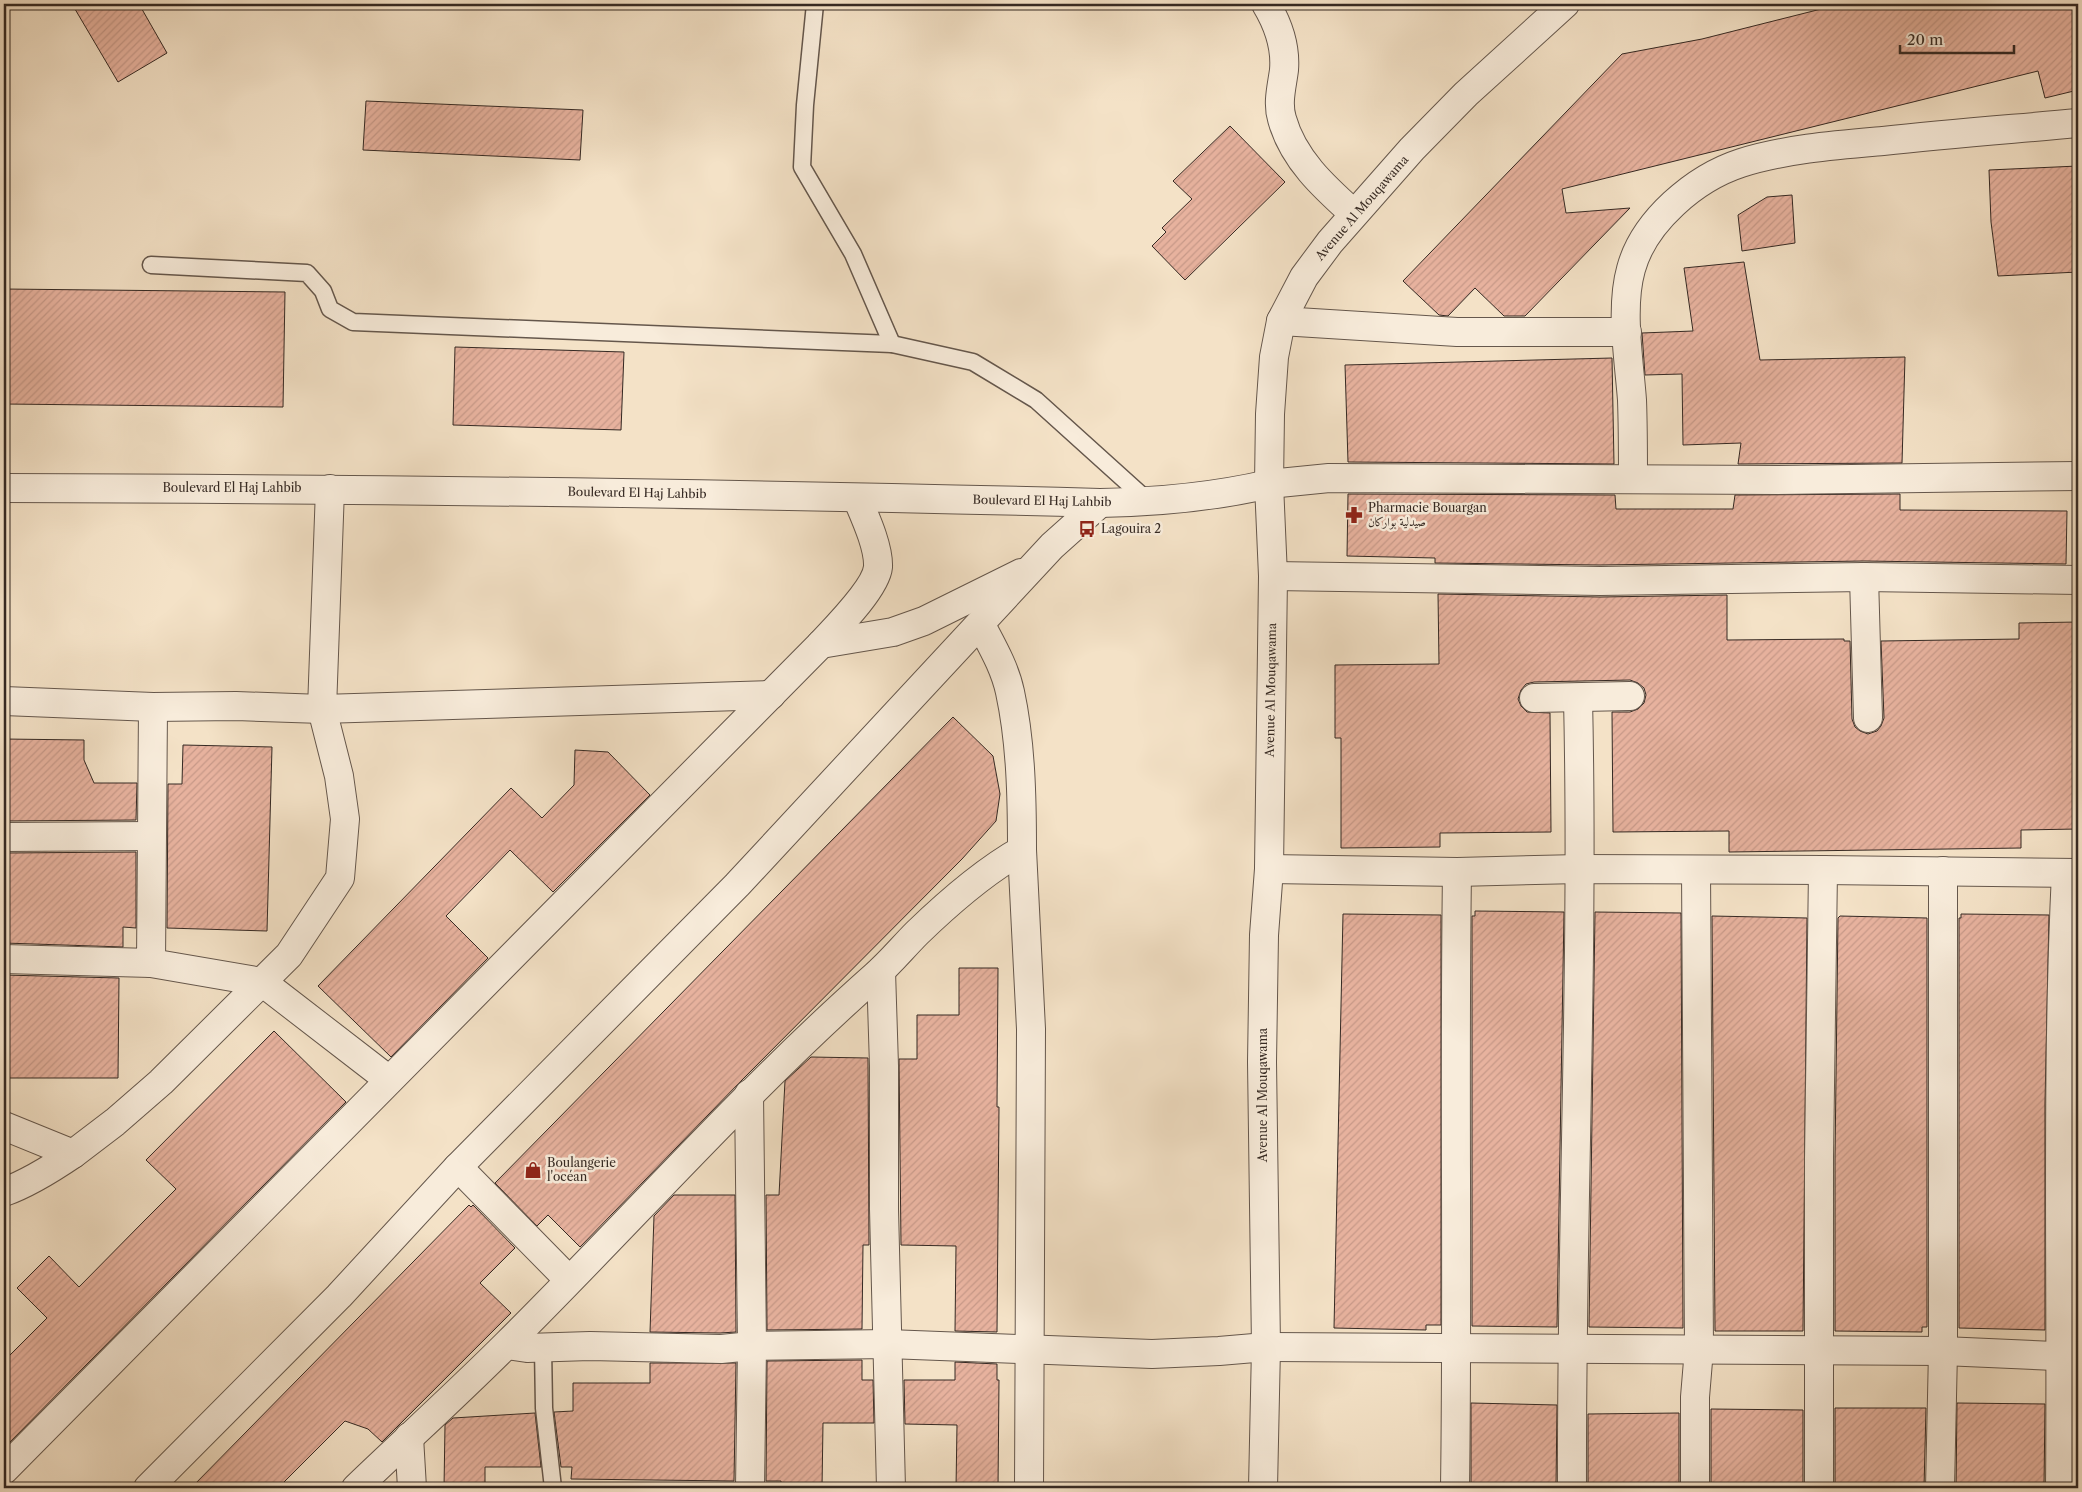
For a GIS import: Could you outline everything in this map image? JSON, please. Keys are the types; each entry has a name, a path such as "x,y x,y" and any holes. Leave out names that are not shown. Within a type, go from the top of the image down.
{"street":[{"path":"1266,4 1278,25 1282,40 1284,67 1280,100 1282,119 1304,162 1321,184 1353,214"},
{"name":"Avenue Al Mouqawama","path":"1263,1488 1266,1347 1262,1062 1264,935 1269,869 1272,576 1269,484 1270,414 1274,357 1281,321 1304,277 1353,214 1466,94 1565,4"},
{"path":"1633,480 1627,290 1631,268 1644,236 1678,200 1705,179 1741,163 1791,152 1852,144 2078,123"},
{"path":"1281,321 1457,332 1627,332"},
{"name":"Boulevard El Haj Lahbib","path":"4,488 330,488 1100,503 1149,502 1235,492 1269,484 1329,478 1777,480 2078,476"},
{"path":"4,1192 19,1187 42,1175 74,1154 161,1082 289,955 340,878 345,819 339,776 322,709 330,488"},
{"path":"4,1470 821,644 866,592 873,581 878,567 874,544 857,498"},
{"path":"148,1488 339,1296 458,1167 737,885 1036,566 1052,546 1100,503"},
{"path":"821,644 893,632 924,621 1036,566"},
{"path":"1272,576 1600,581 1864,577 2078,580"},
{"path":"1864,577 1868,718"},
{"path":"981,625 1010,691 1020,772 1022,850 1032,1029 1029,1488"},
{"path":"4,701 153,707 236,706 322,709 771,695"},
{"path":"1534,698 1630,696"},
{"path":"1572,1488 1572,1349 1577,1169 1578,698"},
{"path":"151,963 153,707"},
{"path":"4,837 151,836"},
{"path":"356,1488 507,1345 749,1094 825,1021 882,971 917,933 964,891 994,865 1022,850"},
{"path":"1269,869 1457,872 1579,869 2072,873 2060,1015 2070,1357 2060,1488"},
{"path":"1695,1488 1695,1396 1698,1349 1696,870"},
{"path":"1819,1488 1819,1158 1823,870"},
{"path":"1940,1488 1943,1351 1943,871"},
{"path":"1455,1488 1457,1348 1454,1039 1457,872"},
{"path":"4,959 151,963 262,982 389,1080"},
{"path":"882,971 884,1209 891,1488"},
{"path":"749,1094 752,1346 750,1488"},
{"path":"4,1126 74,1154"},
{"path":"458,1167 569,1280"},
{"path":"507,1345 527,1348 590,1346 721,1349 752,1346 888,1344 1152,1354 1266,1347 1698,1349 1943,1351 2070,1357"},
{"path":"409,1437 412,1488"}],"lane":[{"path":"815,4 805,104 802,167 852,254 892,344"},
{"path":"151,264 307,273 323,291 330,309 353,322 892,344 973,362 1036,400 1149,502"},
{"path":"543,1347 544,1408 553,1488"}],"building":[{"path":"72,4 139,4 167,53 118,82"},
{"path":"1841,4 2078,4 2078,90 2045,98 2038,71 1562,189 1566,213 1630,208 1525,316 1504,316 1475,288 1448,316 1439,315 1403,281 1622,54 1702,39"},
{"path":"366,101 583,110 580,160 363,150"},
{"path":"1230,126 1285,182 1185,280 1152,246 1166,232 1162,228 1192,199 1173,181"},
{"path":"2078,166 2078,272 1998,276 1991,222 1989,170"},
{"path":"1792,195 1795,243 1742,251 1738,215 1767,197"},
{"path":"1744,262 1760,360 1905,357 1902,463 1738,464 1741,443 1683,445 1682,374 1645,375 1642,333 1693,331 1684,268"},
{"path":"4,289 285,292 283,407 4,404"},
{"path":"455,347 624,352 621,430 453,425"},
{"path":"1612,358 1614,464 1348,462 1345,365"},
{"path":"1348,494 1615,495 1616,509 1733,509 1735,495 1900,494 1900,510 2067,511 2066,564 1864,561 1600,565 1435,563 1435,558 1347,556"},
{"path":"1438,594 1600,597 1727,595 1727,640 1844,639 1844,641 1850,641 1852,719 1855,727 1868,734 1877,731 1884,718 1881,641 2019,639 2019,623 2078,622 2078,829 2021,830 2021,848 1729,852 1729,831 1613,832 1612,712 1630,712 1638,709 1644,703 1646,695 1644,688 1630,680 1534,682 1526,684 1521,690 1518,699 1521,706 1527,712 1550,713 1551,832 1440,833 1440,847 1341,848 1341,738 1335,738 1335,665 1439,664"},
{"path":"953,717 993,756 1000,794 996,821 962,859 741,1081 580,1247 548,1215 537,1226 495,1183"},
{"path":"4,739 84,740 84,760 94,783 137,783 136,820 4,821"},
{"path":"183,745 272,747 267,931 167,928 168,784 182,784"},
{"path":"575,750 608,752 650,795 553,892 510,850 446,916 488,958 391,1057 318,986 511,788 542,818 574,785"},
{"path":"136,852 136,928 123,927 123,947 4,943 4,853"},
{"path":"1475,911 1564,912 1557,1327 1472,1326 1472,916 1475,916"},
{"path":"1595,912 1681,913 1683,1328 1589,1327"},
{"path":"1343,914 1441,915 1441,1325 1426,1325 1426,1330 1334,1328"},
{"path":"1961,914 2049,915 2045,1103 2045,1330 1959,1328 1959,918 1961,918"},
{"path":"1712,916 1807,918 1803,1331 1715,1331"},
{"path":"1840,916 1927,918 1927,1327 1922,1327 1922,1332 1835,1331 1835,1158 1838,918"},
{"path":"959,968 998,968 997,1332 955,1331 956,1246 901,1245 899,1059 917,1059 917,1015 959,1015"},
{"path":"4,975 119,978 118,1078 4,1078"},
{"path":"274,1031 346,1102 4,1448 4,1361 47,1318 17,1288 49,1256 79,1287 176,1189 146,1160"},
{"path":"2076,1052 2078,1052 2078,1330 2076,1330"},
{"path":"811,1057 868,1058 869,1245 863,1245 862,1329 767,1330 766,1195 779,1195 785,1081"},
{"path":"674,1195 735,1195 736,1332 650,1332 654,1216"},
{"path":"469,1205 471,1207 473,1205 515,1248 480,1283 511,1313 382,1442 368,1429 345,1421 278,1488 191,1488"},
{"path":"862,1360 862,1380 873,1380 874,1423 823,1423 822,1488 781,1488 781,1481 766,1481 767,1361"},
{"path":"955,1362 997,1364 997,1380 999,1380 998,1488 956,1488 957,1425 905,1424 904,1380 955,1380"},
{"path":"650,1363 736,1363 734,1481 571,1479 572,1467 561,1467 554,1412 573,1411 573,1383 650,1383"},
{"path":"1471,1403 1557,1405 1556,1488 1471,1488"},
{"path":"1957,1403 2045,1404 2044,1488 1956,1488"},
{"path":"2076,1405 2078,1405 2078,1488 2076,1488"},
{"path":"1835,1408 1926,1408 1924,1488 1835,1488"},
{"path":"1711,1409 1803,1410 1803,1488 1711,1488"},
{"path":"535,1413 541,1467 485,1467 485,1488 444,1488 445,1425 453,1418"},
{"path":"1679,1413 1679,1488 1588,1488 1588,1414"}],"place":[{"name":"Pharmacie Bouargan صيدلية بواركان","path":"1354,515"},
{"name":"Lagouira 2","path":"1087,529"},
{"name":"Boulangerie l'océan","path":"533,1170"}]}
